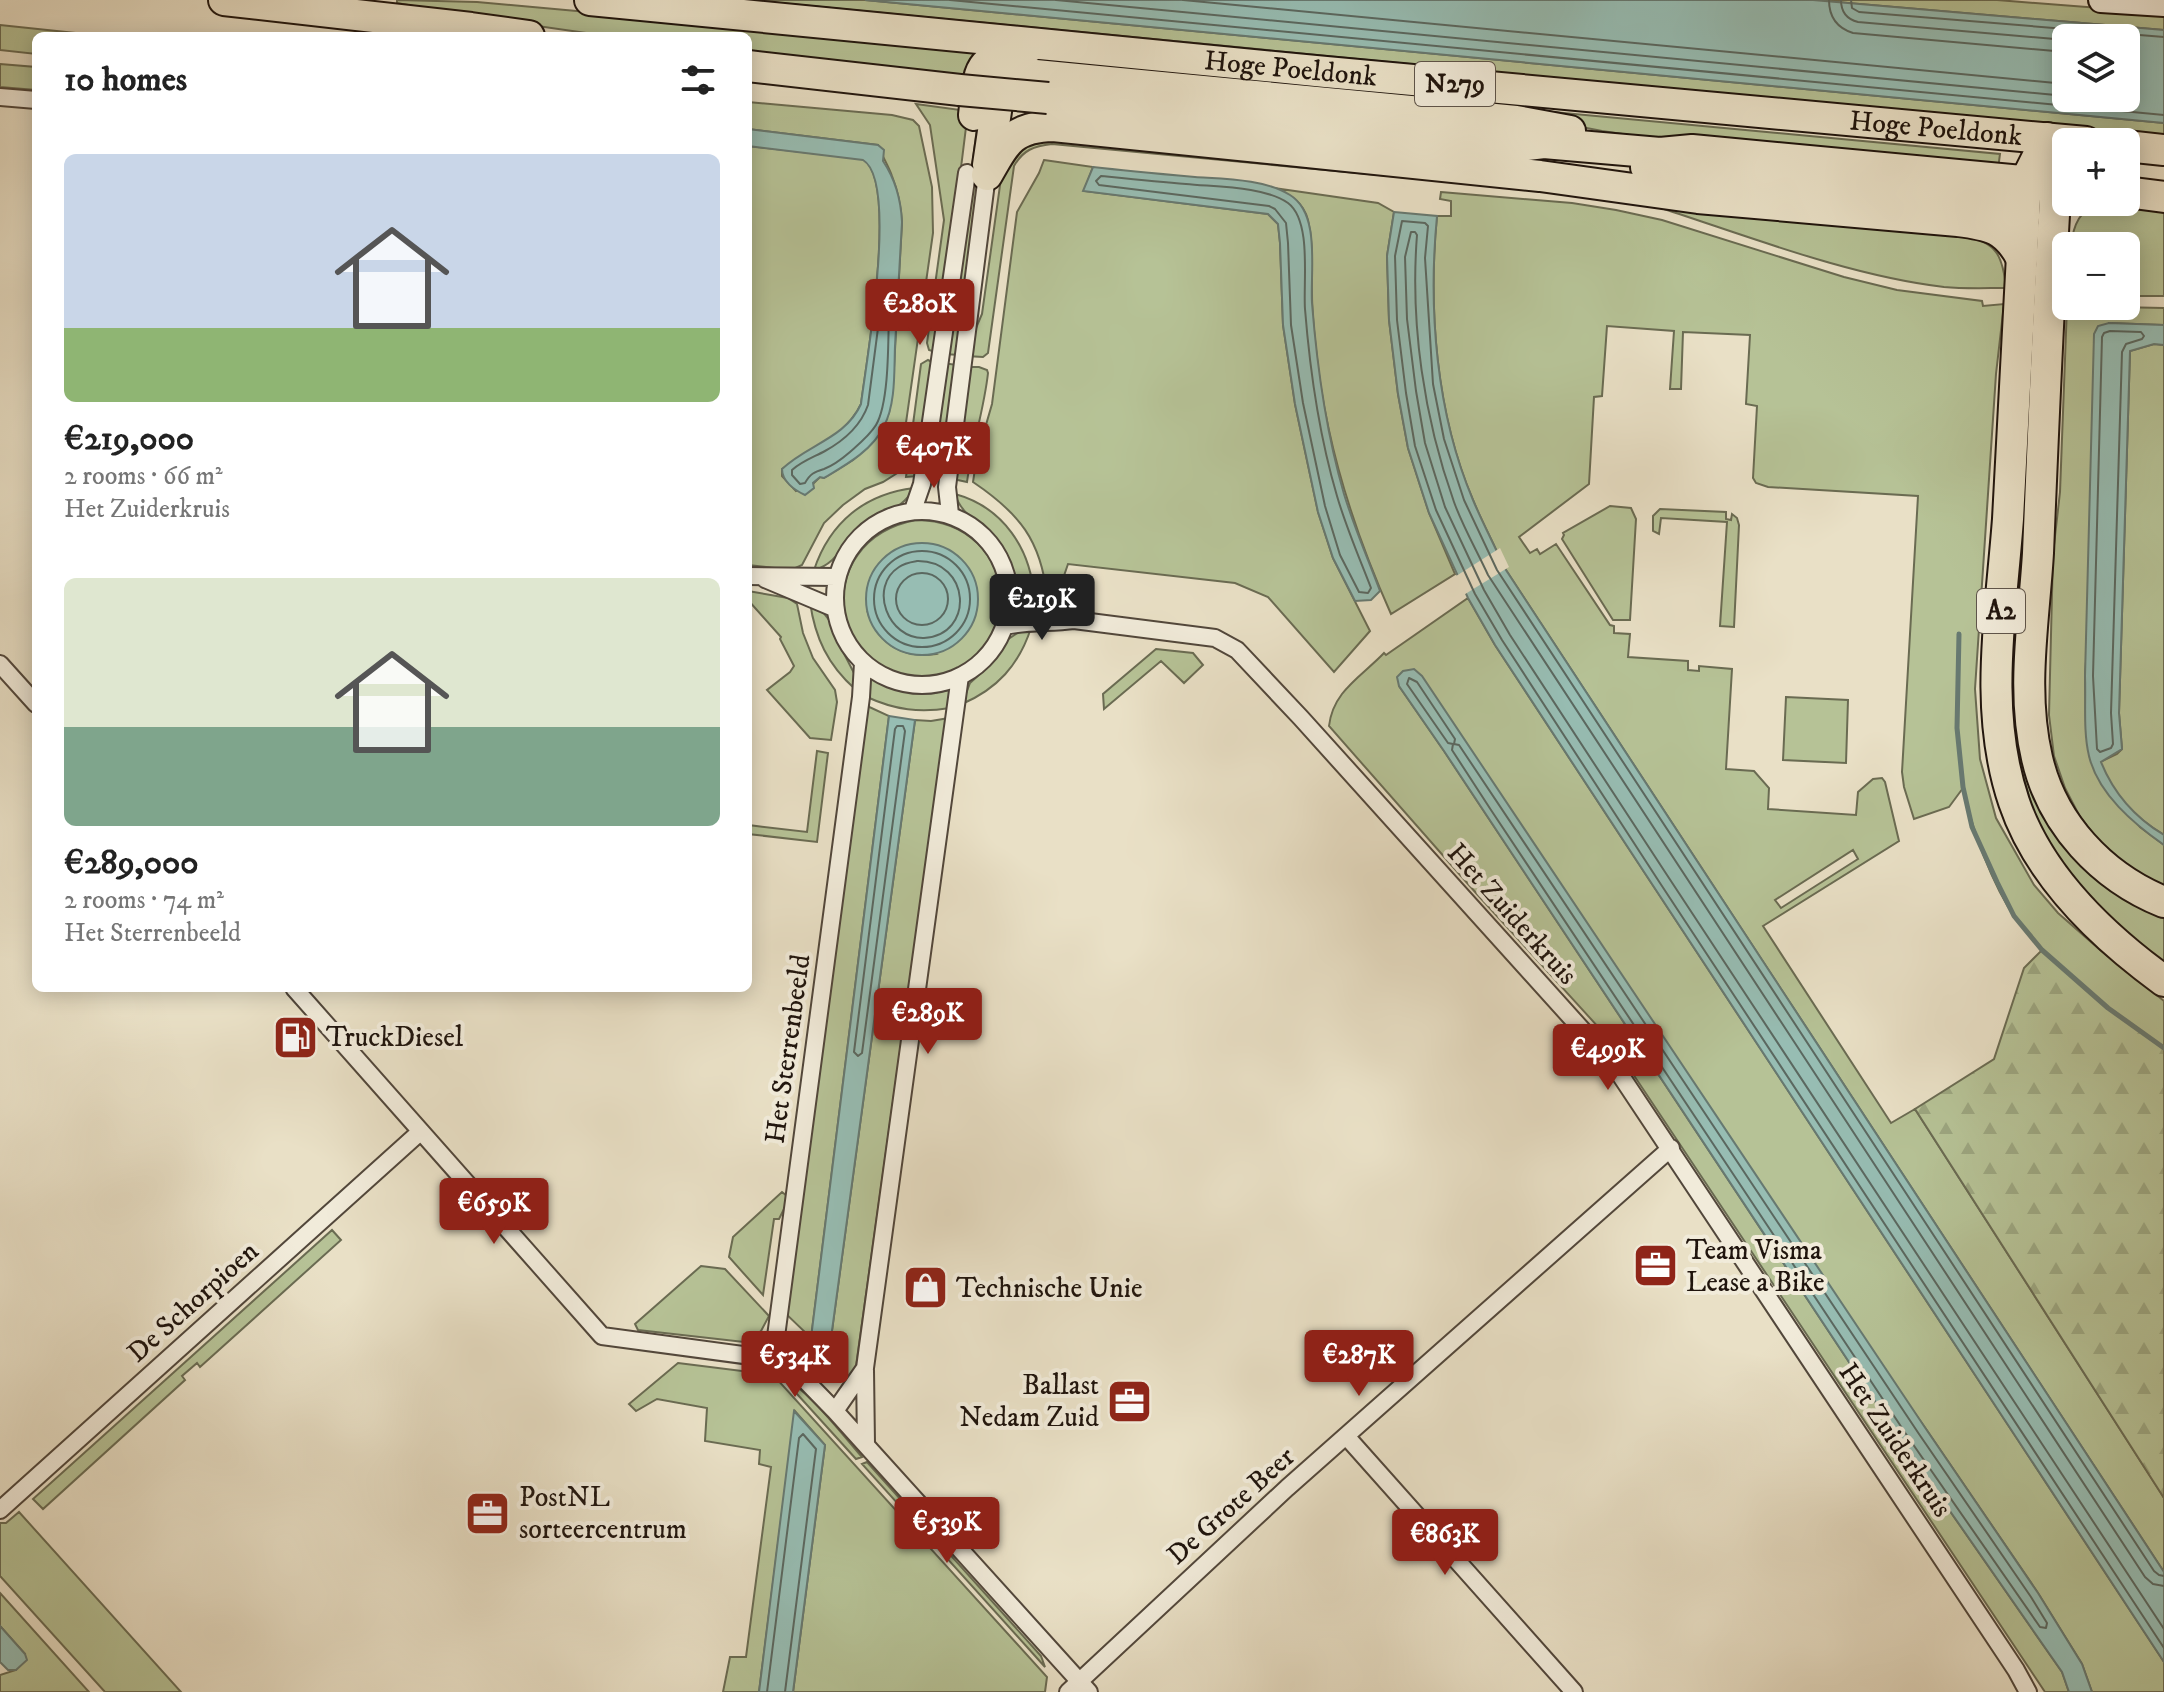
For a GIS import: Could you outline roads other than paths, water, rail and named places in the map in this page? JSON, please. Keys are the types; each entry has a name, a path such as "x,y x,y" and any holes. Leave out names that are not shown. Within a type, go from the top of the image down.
{"highway":[{"path":"224,0 500,32"},
{"name":"Hoge Poeldonk","path":"590,0 2052,139"},
{"name":"N279","path":"977,174 977,86 983,66 999,55 1042,44"},
{"name":"Hoge Poeldonk","path":"752,66 1518,146 1544,143 1660,153 1692,150 2049,183"},
{"name":"N279","path":"977,174 999,91 1004,82 1025,74 1516,121 1692,150"},
{"path":"977,174 1017,135 1034,128 1053,126 1540,176 1698,198 1964,222 1998,230 2008,238 2022,259"},
{"name":"A2","path":"2047,138 2049,183 2037,558 2028,670 2030,717 2037,760 2050,795 2066,824 2084,848 2113,874 2142,893 2164,902"},
{"name":"N279","path":"1518,146 1545,153 1655,169 1978,199 2003,207 2024,228"},
{"path":"2140,147 2164,150"},
{"name":"A2","path":"2049,183 2024,228 2008,519 1996,663 1998,729 2014,804 2053,876 2110,937 2164,981"},
{"path":"2140,194 2164,197"}],"street":[{"path":"2101,0 2164,4"},
{"path":"0,97 32,100"},
{"path":"913,510 922,484 977,174"},
{"path":"950,514 947,487 977,174"},
{"path":"913,510 950,514 970,526 996,552 1008,589 1009,606 1003,632 986,657 960,676 939,683 902,682 887,678 863,663 847,645 839,629 834,608 841,564 858,540 882,522 913,510"},
{"path":"754,576 837,577"},
{"path":"754,576 834,608"},
{"name":"Het Zuiderkruis","path":"1008,589 1074,620"},
{"name":"Het Zuiderkruis","path":"1004,626 1074,620 1215,638 1237,650 1613,1064 2028,1692"},
{"name":"Het Sterrenbeeld","path":"773,1359 859,713 863,663"},
{"path":"0,664 32,700"},
{"path":"866,1444 865,1368 960,676"},
{"path":"298,992 602,1336 773,1359 799,1374 866,1444 1078,1688"},
{"name":"De Schorpioen","path":"0,1510 420,1132"},
{"name":"De Grote Beer","path":"1078,1688 1346,1436 1671,1148"},
{"path":"835,1411 865,1368"},
{"path":"1346,1436 1574,1692"}],"water":[{"path":"865,0 1813,0 2094,24 2052,24 2052,112 2140,112 2140,28 2164,30 2164,123"},
{"path":"752,129 878,145 884,150 883,161 894,182 900,206 902,222 894,376 888,417 879,435 866,450 824,478 820,477 813,483 814,488 805,495 789,485 782,469 846,425 861,404 880,236 879,201 873,175 863,160 752,146"},
{"path":"1093,167 1257,183 1280,190 1300,204 1312,244 1314,327 1327,423 1344,494 1380,591 1371,600 1355,601 1333,558 1318,512 1295,404 1283,325 1278,224 1268,214 1083,191"},
{"path":"1394,212 1437,216 1435,324 1443,396 1460,467 1504,567 2164,1572 2164,1662 1495,645 1468,598 1429,513 1408,448 1389,320 1387,256"},
{"path":"2109,323 2164,325 2164,345 2154,344 2130,351 2119,713 2122,749 2101,762 2126,804 2164,835 2164,845 2129,818 2100,783 2089,756 2086,737 2094,334 2098,326"},
{"path":"922,543 944,547 962,559 974,577 978,599 974,621 962,639 944,651 922,655 900,651 882,639 870,621 866,599 870,577 882,559 900,547"},
{"path":"1414,669 1422,676 2038,1593 2082,1664 2092,1692 2069,1692 2062,1672 1904,1445 1399,686 1397,677 1403,671"},
{"path":"889,716 915,720 828,1360 811,1338"},
{"path":"794,1411 825,1445 793,1692 759,1692"},
{"path":"0,1626 25,1654 27,1660 16,1670 8,1670 0,1662"}],"waterway":[{"path":"1959,634 1957,728 1963,787 1972,827 1997,882 2014,916 2042,950 2108,1008 2164,1048"}],"place":[{"name":"TruckDiesel","path":"295,1037"},
{"name":"Team Visma Lease a Bike","path":"1655,1266"},
{"name":"Technische Unie","path":"925,1288"},
{"name":"Ballast Nedam Zuid","path":"1130,1401"},
{"name":"PostNL sorteercentrum","path":"488,1513"}]}
